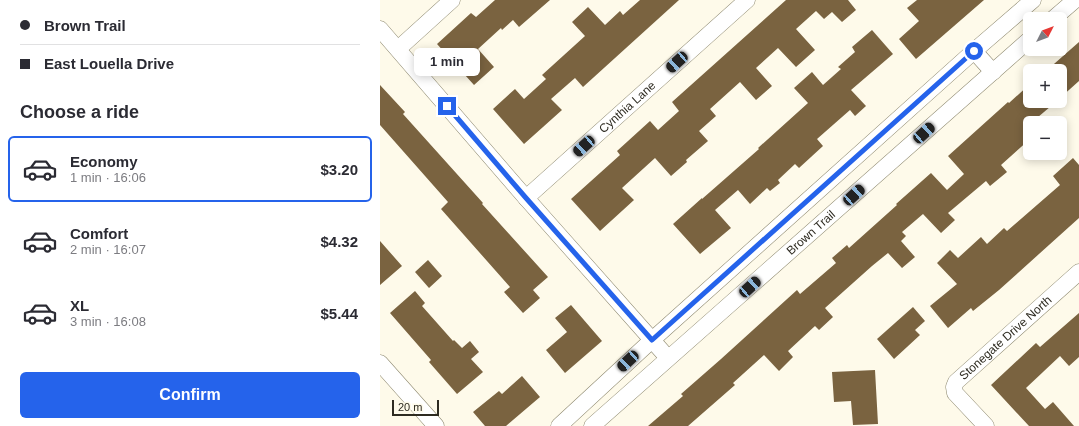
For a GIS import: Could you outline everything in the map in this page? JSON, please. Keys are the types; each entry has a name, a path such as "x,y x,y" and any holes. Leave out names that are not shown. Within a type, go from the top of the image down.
{"street":[{"path":"398,49 452,0"},
{"name":"Cynthia Lane","path":"526,198 747,0"},
{"path":"559,426 652,340 974,51 1033,0"},
{"path":"1061,12 1075,0"},
{"path":"380,29 526,198 668,358"},
{"name":"Brown Trail","path":"592,426 1023,46"},
{"path":"974,51 993,72"},
{"name":"Stonegate Drive North","path":"986,426 955,393 954,387 956,382 1079,272"},
{"path":"380,363 436,426"}],"building":[{"path":"495,0 550,0 519,27 513,20 502,30 501,28 478,49 494,67 474,85 437,44 471,13 476,17"},
{"path":"640,0 679,0 583,87 575,78 551,99 562,110 524,144 493,109 515,89 524,99 546,79 542,75 585,36 572,22 588,7 605,25 620,11 623,15"},
{"path":"786,0 848,0 856,10 842,22 832,12 824,19 816,11 796,29 815,50 796,67 778,48 756,68 772,86 756,100 740,82 710,109 716,116 699,131 708,141 686,160 687,162 671,176 655,158 622,188 634,200 600,231 571,199 620,155 617,151 650,121 658,130 679,111 672,102"},
{"path":"917,0 984,0 916,59 899,39 919,21 907,8"},
{"path":"872,30 893,54 851,90 866,106 855,116 850,110 817,139 823,146 799,168 795,164 778,180 780,183 770,191 767,188 750,204 738,190 715,210 731,228 700,254 673,224 759,149 758,148 808,103 794,88 812,72 823,85 841,69 838,67 855,52 852,47"},
{"path":"1079,42 1079,81 1067,92 1067,64 1054,64 1063,56 1067,56 1067,53"},
{"path":"380,85 405,112 403,114 548,277 533,290 540,298 523,313 504,292 510,287 441,209 448,202 380,125"},
{"path":"1023,90 1023,108 1049,108 1039,116 1023,116 1023,145 1001,165 1007,172 990,186 986,181 948,213 955,220 941,233 923,214 902,232 906,236 901,241 915,257 902,268 888,253 872,266 825,308 833,317 819,330 815,326 788,351 793,357 779,371 764,355 733,383 735,385 688,426 648,426 683,396 681,394 797,290 800,294 836,263 832,258 847,245 849,248 931,173 947,190 964,174 948,156 1008,102 1009,103"},
{"path":"1073,158 1079,165 1079,218 999,290 973,311 971,308 948,328 930,306 957,284 937,263 950,250 958,258 981,237 987,244 1004,228 1007,231 1060,185 1053,176"},
{"path":"380,241 402,266 380,285"},
{"path":"428,260 442,276 429,288 415,272"},
{"path":"415,291 425,303 422,306 453,341 454,340 462,348 470,341 479,352 471,359 483,372 457,394 429,362 431,360 390,313"},
{"path":"571,305 602,341 565,373 546,350 567,332 555,318"},
{"path":"913,307 925,321 915,330 920,335 894,359 877,339"},
{"path":"1079,313 1079,357 1069,366 1060,356 1026,388 1045,409 1053,402 1074,426 1029,426 991,385 1036,343 1040,347"},
{"path":"875,370 878,424 853,425 851,401 834,402 832,372"},
{"path":"522,376 540,397 506,426 485,426 473,412 499,391 502,394"}],"route":[{"path":"447,106 526,198 652,340 974,51"}]}
